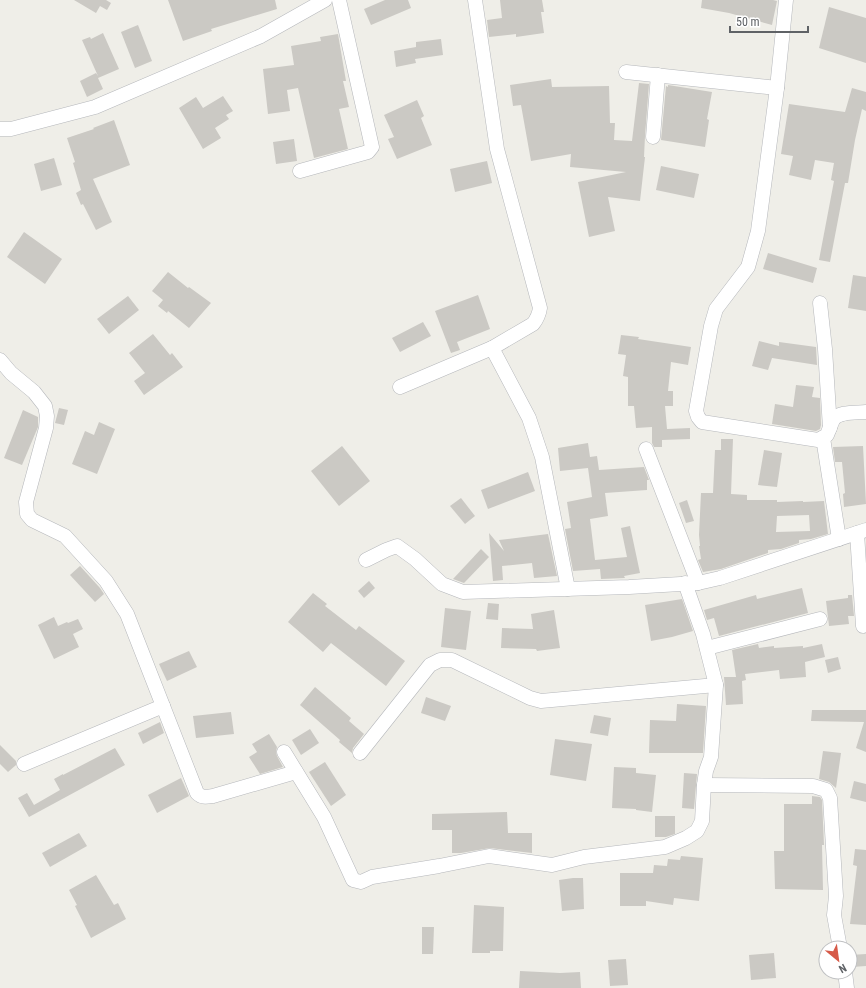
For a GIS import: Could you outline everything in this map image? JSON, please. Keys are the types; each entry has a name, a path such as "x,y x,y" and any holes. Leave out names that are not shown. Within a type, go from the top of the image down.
{"street":[{"path":"0,129 11,129 95,107 261,36 326,0"},
{"path":"300,171 368,152 372,147 339,0"},
{"path":"400,387 492,348 533,324 537,319 540,308 497,149 475,0"},
{"path":"786,0 777,88 758,230 748,267 716,309 711,326 696,411 702,422 818,440 827,433 836,417 842,414 866,412"},
{"path":"626,72 777,88"},
{"path":"653,137 658,76"},
{"path":"820,302 825,349 827,433 839,539"},
{"path":"492,348 529,418 542,457 568,589"},
{"path":"0,360 11,373 34,392 45,406 47,416 46,428 26,502 28,514 32,520 65,536 106,581 127,614 195,788 200,796 213,796 296,772"},
{"path":"284,752 324,818 353,880 361,882 372,877 489,856 552,865 584,857 666,848 696,831 702,821 704,785 706,771 711,757 716,685 692,583 646,448"},
{"path":"366,560 397,546 415,559 442,584 463,592 629,587 692,583 720,578 861,532 863,626"},
{"path":"707,648 820,619"},
{"path":"360,754 430,665 440,660 452,660 530,698 540,701 716,685"},
{"path":"24,764 163,706"},
{"path":"704,785 813,786 826,790 830,798 836,896 834,915 839,940"}],"building":[{"path":"74,0 106,0 111,3 107,10 100,6 96,13"},
{"path":"168,0 275,0 277,9 211,29 212,31 183,41"},
{"path":"385,0 408,0 411,8 371,25 364,9"},
{"path":"500,0 542,0 544,12 541,12 544,33 516,37 516,34 489,37 487,20 502,18"},
{"path":"702,0 777,1 772,25 729,13 701,8"},
{"path":"829,7 866,18 866,63 819,48"},
{"path":"138,25 152,61 135,68 121,32"},
{"path":"103,33 119,69 98,78 103,89 87,97 80,81 96,73 98,76 82,40 90,37 91,39"},
{"path":"338,34 346,81 343,81 349,107 339,109 348,149 314,158 298,88 287,90 290,111 268,114 263,69 294,65 291,46 321,41 320,37"},
{"path":"441,39 443,55 415,59 416,63 396,67 394,51 416,47 416,42"},
{"path":"551,79 552,87 609,86 610,123 615,123 614,140 632,141 639,83 649,84 645,157 640,201 608,197 615,231 589,237 578,182 626,172 570,167 571,154 531,161 521,105 513,106 510,85"},
{"path":"668,85 712,92 707,119 709,120 705,147 661,140 666,86 668,87"},
{"path":"852,88 866,92 866,111 862,109 848,183 845,183 830,262 819,260 834,181 831,180 834,163 815,160 811,180 789,175 793,156 781,154 789,104 845,112"},
{"path":"223,96 233,111 226,115 229,119 215,128 221,138 203,149 179,108 196,97 203,108"},
{"path":"417,100 424,116 421,118 432,145 397,159 388,139 394,137 384,115"},
{"path":"114,120 130,165 93,179 112,222 96,230 83,204 81,205 76,193 81,190 73,163 75,162 67,138 94,129 93,128"},
{"path":"294,139 297,161 276,164 273,142"},
{"path":"54,158 62,185 41,191 34,164"},
{"path":"487,161 492,183 455,192 450,169"},
{"path":"661,166 699,174 694,198 656,190"},
{"path":"24,232 62,259 45,284 7,257"},
{"path":"768,253 817,268 813,283 763,269"},
{"path":"168,272 188,288 189,287 211,303 189,328 168,311 167,313 158,306 163,300 152,291"},
{"path":"853,275 866,277 866,311 848,308"},
{"path":"478,295 490,329 457,342 460,350 451,353 435,311"},
{"path":"128,296 139,310 109,334 97,319"},
{"path":"423,322 431,336 400,352 392,338"},
{"path":"153,334 170,355 172,353 183,367 144,395 134,381 145,373 129,353"},
{"path":"621,335 691,347 688,365 671,362 668,391 673,391 673,406 665,406 667,429 690,428 690,439 662,440 662,447 654,447 652,443 652,427 636,428 634,406 628,406 628,377 623,376 626,355 618,354"},
{"path":"759,341 779,346 779,342 816,347 817,365 772,358 768,370 752,366"},
{"path":"796,385 814,387 812,397 820,398 821,425 820,429 816,431 772,424 775,404 793,407"},
{"path":"59,408 68,410 64,425 55,423"},
{"path":"23,410 38,417 38,427 22,465 4,458"},
{"path":"99,422 115,429 97,474 72,464 85,431 94,435"},
{"path":"721,439 733,439 731,494 747,495 747,500 777,500 777,502 824,501 828,534 811,539 799,540 799,543 781,549 768,550 768,553 721,569 703,572 698,560 701,559 699,535 701,493 713,493 715,450 721,450","holes":["809,515 810,531 776,532 777,516"]},
{"path":"588,443 590,457 597,456 599,470 644,467 649,480 647,480 647,490 605,493 608,516 590,519 595,560 627,557 621,528 630,526 640,573 624,576 625,578 601,579 600,569 573,571 565,529 571,528 567,502 592,497 588,468 560,471 558,448"},
{"path":"342,446 370,481 339,506 311,471"},
{"path":"863,446 866,504 844,507 843,494 845,493 842,462 835,462 833,447"},
{"path":"764,450 782,453 777,487 758,485"},
{"path":"528,472 535,491 488,509 481,490"},
{"path":"461,498 475,516 465,524 450,506"},
{"path":"687,500 694,521 686,523 679,503"},
{"path":"489,533 504,551 499,540 548,534 557,576 534,578 532,563 502,566 503,580 493,581"},
{"path":"481,549 489,557 464,583 453,579"},
{"path":"80,566 104,594 95,602 70,575"},
{"path":"369,581 375,588 364,598 358,591"},
{"path":"802,588 808,613 719,636 714,618 707,620 704,610 756,595 757,599"},
{"path":"313,593 327,604 325,606 356,630 359,626 405,661 386,686 331,643 323,652 288,622"},
{"path":"848,595 852,595 854,616 848,616 849,624 829,626 826,601 848,598"},
{"path":"682,599 693,631 651,641 645,605"},
{"path":"488,603 499,604 498,620 486,619"},
{"path":"445,608 471,611 466,650 441,647"},
{"path":"554,610 560,648 537,651 536,649 501,648 502,628 533,629 531,614"},
{"path":"54,617 58,626 78,619 83,629 73,634 79,647 54,659 38,625"},
{"path":"758,644 759,648 774,646 774,648 803,646 803,648 822,644 825,657 805,662 806,677 780,679 779,670 745,674 746,680 742,681 743,704 726,705 724,677 736,677 732,650"},
{"path":"189,651 197,667 167,681 159,664"},
{"path":"838,657 841,669 828,673 825,660"},
{"path":"315,687 351,718 349,721 364,734 353,748 352,753 339,742 340,740 300,705"},
{"path":"426,697 451,706 445,721 421,713"},
{"path":"677,704 706,706 703,753 649,753 650,720 676,721"},
{"path":"812,710 866,710 866,752 856,748 864,722 811,721"},
{"path":"231,712 234,734 196,738 193,716"},
{"path":"594,715 611,718 608,736 590,733"},
{"path":"160,722 164,733 143,744 138,733"},
{"path":"310,729 319,743 301,755 292,740"},
{"path":"269,734 277,747 277,756 283,767 260,774 249,757 257,752 252,744"},
{"path":"555,739 592,744 586,781 550,775"},
{"path":"0,745 16,761 16,765 8,772 0,764"},
{"path":"115,748 125,765 29,817 18,798 27,793 34,805 60,790 54,779"},
{"path":"823,751 841,753 836,788 829,782 819,779"},
{"path":"325,762 346,795 331,806 309,772"},
{"path":"614,767 636,768 636,773 656,775 652,812 636,809 612,808"},
{"path":"684,773 697,774 694,809 682,808"},
{"path":"181,778 189,796 157,813 148,795"},
{"path":"854,781 866,784 866,802 850,798"},
{"path":"812,796 820,797 822,800 824,845 822,845 823,890 775,889 774,851 784,851 784,804 812,804"},
{"path":"507,812 508,833 532,833 532,853 490,848 452,853 452,830 432,830 432,814"},
{"path":"655,816 675,816 675,834 666,837 655,837"},
{"path":"79,833 87,846 50,867 42,853"},
{"path":"855,849 866,850 866,925 850,924 857,866 853,865"},
{"path":"681,856 703,858 699,901 674,898 673,905 646,901 646,906 620,906 620,873 653,873 654,865 667,866 668,859 680,860"},
{"path":"96,875 114,905 118,903 126,919 91,938 75,906 77,905 69,890"},
{"path":"583,878 584,909 562,911 559,880"},
{"path":"474,905 504,907 503,951 472,953"},
{"path":"422,927 434,927 433,954 422,954"},
{"path":"774,953 776,978 751,980 749,955"},
{"path":"858,954 866,954 866,966 858,967"},
{"path":"626,959 628,985 610,986 608,960"},
{"path":"520,971 560,973 580,972 581,988 519,988"}]}
